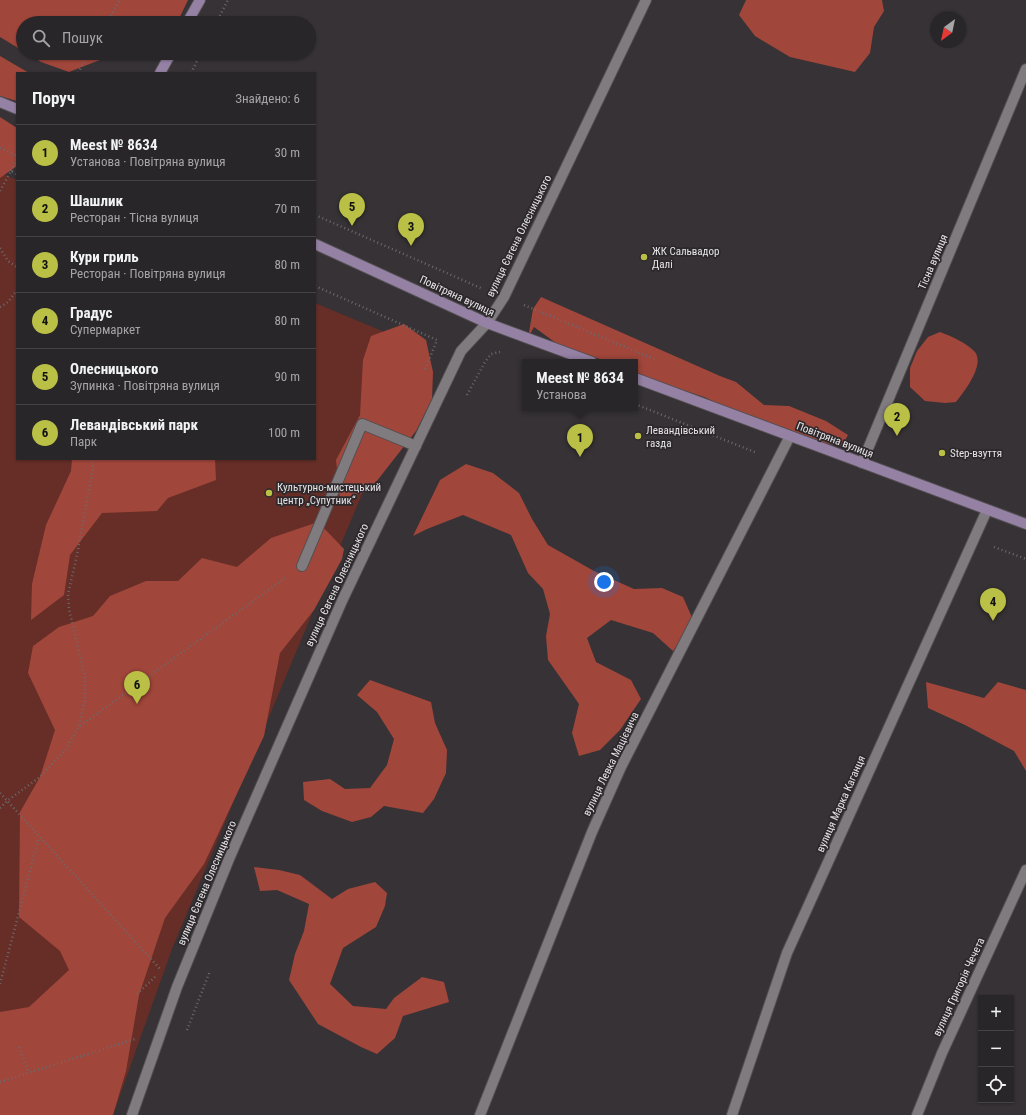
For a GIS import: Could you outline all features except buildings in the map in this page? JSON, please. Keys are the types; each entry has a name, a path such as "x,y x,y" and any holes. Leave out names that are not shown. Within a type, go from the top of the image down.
{"street":[{"path":"191,16 200,0"},
{"name":"вулиця Євгена Олесницького","path":"132,1115 176,987 232,852 342,601 461,351 487,323 507,291 646,0"},
{"path":"161,72 167,60"},
{"name":"Тісна вулиця","path":"862,463 1026,69"},
{"path":"0,102 16,109"},
{"name":"Повітряна вулиця","path":"316,244 487,323 584,359"},
{"name":"Повітряна вулиця","path":"638,379 1026,524"},
{"path":"302,566 362,424 416,446"},
{"name":"вулиця Левка Мацієвича","path":"480,1115 592,832 618,774 790,436"},
{"name":"вулиця Марка Каганця","path":"732,1115 787,953 987,510"},
{"name":"вулиця Григорія Чечета","path":"916,1115 942,1053 1026,870"}],"path":[{"path":"110,16 120,0"},
{"path":"220,16 228,0"},
{"path":"79,72 85,60"},
{"path":"192,72 198,60"},
{"path":"0,148 16,156"},
{"path":"0,191 11,172 16,160"},
{"path":"11,172 16,174"},
{"path":"316,215 485,290"},
{"path":"0,248 8,261 16,266"},
{"path":"316,286 437,340"},
{"path":"0,307 8,302 16,291"},
{"path":"464,401 485,362 491,354 501,352"},
{"path":"638,405 759,454"},
{"path":"0,808 7,801 40,777 66,749 79,726 85,698 85,677 69,609 68,594 93,468 92,460"},
{"path":"993,547 1026,559"},
{"path":"79,726 302,566"},
{"path":"0,794 162,971 136,994"},
{"path":"0,984 40,837"},
{"path":"186,1034 211,968"},
{"path":"0,1082 161,1031"},
{"path":"19,1047 29,1073"}],"shaded area":[{"path":"0,0 188,0 180,16 16,16 16,47 0,37"},
{"path":"746,0 882,0 884,11 874,27 870,53 855,72 790,57 755,36 739,15"},
{"path":"0,56 27,72 16,72 16,101 0,96"},
{"path":"38,60 100,60 69,72"},
{"path":"0,117 16,127 16,167 0,178"},
{"path":"0,173 16,180 16,460 316,460 316,303 423,348 172,949 113,1115 0,1115"},
{"path":"541,297 736,382 764,405 789,406 826,421 848,435 842,446 814,442 746,417 704,397 661,383 638,373 638,359 600,359 560,346 534,327 528,338 533,309"},
{"path":"404,324 426,340 433,372 432,399 416,431 369,491 340,500 336,460 360,415 363,360 371,336"},
{"path":"940,332 968,346 975,352 977,357 977,364 972,378 956,402 945,403 925,401 910,387 910,368 917,351 928,337"},
{"path":"72,460 215,460 216,480 168,498 157,511 102,513 70,555 64,595 31,620 32,584 46,525 71,471"},
{"path":"466,464 493,473 519,493 532,519 548,545 594,571 634,589 662,588 683,597 694,622 673,651 653,633 611,620 587,638 596,662 631,680 641,699 620,730 600,750 579,756 572,733 579,704 548,660 546,636 550,614 543,589 528,573 511,535 463,515 413,536 440,480"},
{"path":"318,522 344,549 342,559 314,610 280,653 264,736 204,864 165,918 139,995 126,1071 113,1115 0,1115 0,1012 29,1007 69,970 60,951 19,917 20,812 40,777 55,730 28,673 33,646 59,627 93,616 110,596 146,581 178,581 202,558 237,567 271,538"},
{"path":"370,680 431,702 435,723 447,750 446,773 434,799 423,813 384,806 371,817 352,822 322,811 304,800 303,782 330,779 345,789 370,788 387,765 394,739 377,712 357,695"},
{"path":"926,682 984,698 998,682 1026,690 1026,771 1014,751 965,725 928,708"},
{"path":"254,867 279,870 300,875 332,899 348,889 375,882 387,893 385,906 376,927 343,948 330,984 353,1006 386,1009 394,998 422,977 444,982 449,1002 403,1016 395,1038 377,1054 318,1024 289,980 295,954 304,931 309,904 277,890 260,891"}],"place":[{"name":"Олесницького","path":"352,226"},
{"name":"Кури гриль","path":"411,246"},
{"name":"ЖК Сальвадор Далі","path":"644,257"},
{"name":"Левандівський газда","path":"638,436"},
{"name":"Шашлик","path":"897,436"},
{"name":"Step-взуття","path":"942,453"},
{"name":"Meest № 8634","path":"580,457"},
{"name":"Культурно-мистецький центр „Супутник“","path":"269,493"},
{"name":"Градус","path":"993,621"},
{"name":"Левандівський парк","path":"137,704"}]}
